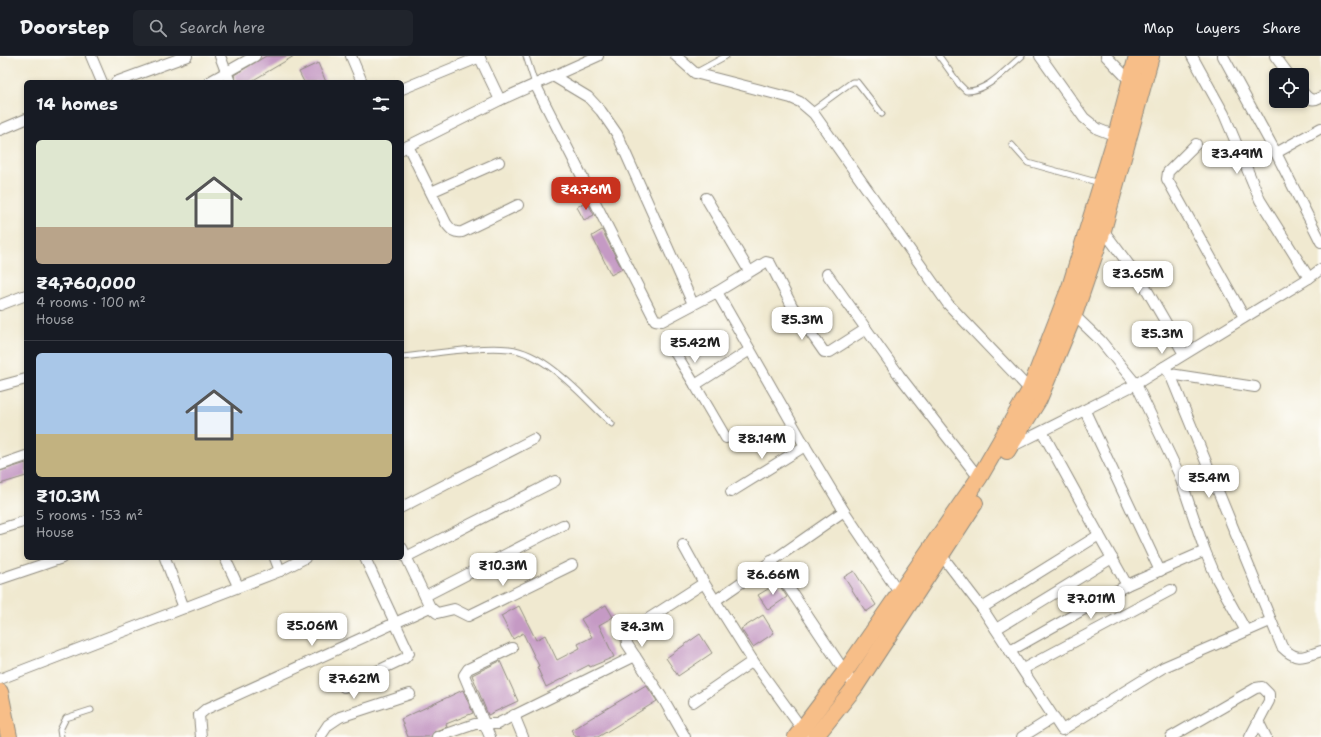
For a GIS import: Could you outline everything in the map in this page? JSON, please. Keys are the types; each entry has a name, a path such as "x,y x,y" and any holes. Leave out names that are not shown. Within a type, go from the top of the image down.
{"main road":[{"path":"937,549 986,486 1030,390 1070,287 1116,136 1137,56"},
{"path":"805,735 855,687 904,600 937,549 979,478 1039,399 1074,315 1102,230 1151,56"},
{"path":"805,735 845,672 904,600"},
{"path":"0,692 9,737"}],"street":[{"path":"92,56 101,80"},
{"path":"121,80 187,56"},
{"path":"220,56 229,80"},
{"path":"212,80 255,56"},
{"path":"351,56 361,80"},
{"path":"518,205 462,232 456,232 446,223 405,147 500,100 598,56"},
{"path":"676,56 695,73 791,98 800,102 811,112 948,304 1030,390"},
{"path":"1040,56 1084,118 1098,129 1116,136"},
{"path":"1106,56 1130,80"},
{"path":"1192,56 1224,114 1260,200 1309,278"},
{"path":"1223,56 1276,153 1321,242"},
{"path":"1275,56 1284,68"},
{"path":"404,88 479,57 500,100"},
{"path":"553,76 588,97 601,111 618,134 693,304"},
{"path":"535,84 652,318 658,322 662,321 717,292 748,271 766,262 770,263 792,306 824,352 830,352 866,329"},
{"path":"1309,99 1314,101 1321,97"},
{"path":"0,130 24,120"},
{"path":"1276,153 1321,128"},
{"path":"1196,144 1168,172 1167,179 1244,316"},
{"path":"430,192 499,162"},
{"path":"706,198 748,271"},
{"path":"1102,230 1144,285 1184,354"},
{"path":"1003,448 1043,433 1136,384 1167,371 1184,354 1321,270"},
{"path":"827,274 899,375 979,478"},
{"path":"717,292 844,511 904,600"},
{"path":"0,304 24,296"},
{"path":"1074,315 1100,340 1136,384 1179,474 1205,551 1217,579 1246,631"},
{"path":"695,385 750,350"},
{"path":"676,354 726,438"},
{"path":"1167,371 1255,387"},
{"path":"1167,371 1282,647 1290,654 1302,658 1321,651"},
{"path":"0,386 24,379"},
{"path":"1084,411 1160,571"},
{"path":"1043,433 1126,586"},
{"path":"404,506 534,439"},
{"path":"731,492 805,446"},
{"path":"0,465 24,457"},
{"path":"555,481 404,552 430,607 437,613 454,609 468,616 572,565"},
{"path":"716,600 844,511"},
{"path":"0,529 24,522"},
{"path":"425,596 563,525"},
{"path":"982,608 1099,534"},
{"path":"683,545 704,583 753,661 805,735"},
{"path":"937,549 982,608 1065,733 1164,667 1270,621"},
{"path":"1010,651 1126,586 1205,551"},
{"path":"996,629 1112,558"},
{"path":"0,579 56,560"},
{"path":"166,560 184,608"},
{"path":"227,560 238,586"},
{"path":"276,560 280,571"},
{"path":"0,679 280,571 301,560"},
{"path":"344,687 408,655 408,648 366,560"},
{"path":"771,561 855,687"},
{"path":"685,737 665,702 627,644 626,633 704,583"},
{"path":"1022,669 1171,590"},
{"path":"201,737 199,715 206,708 430,607"},
{"path":"490,737 464,675 468,669 512,648"},
{"path":"437,737 475,724 497,724 635,656"},
{"path":"693,702 753,661"},
{"path":"1171,737 1259,687 1262,687 1270,696 1250,737"},
{"path":"320,737 328,725 340,717 410,694"},
{"path":"514,715 523,737"},
{"path":"1022,737 1054,717"},
{"path":"1258,720 1266,737"}],"lane":[{"path":"526,56 535,84"},
{"path":"695,73 726,56"},
{"path":"939,56 958,84 966,91 975,92 987,85 1022,56"},
{"path":"811,112 852,82 857,82 882,114"},
{"path":"1012,145 1028,163 1101,183"},
{"path":"404,358 510,349 531,356 551,368 612,424"},
{"path":"61,737 60,730 66,718 91,710"}],"building":[{"path":"266,56 294,56 253,80 235,80 234,75"},
{"path":"318,63 325,80 303,80 299,72"},
{"path":"587,201 594,215 584,220 577,207"},
{"path":"602,230 622,269 611,275 592,236"},
{"path":"24,464 24,477 0,484 0,471"},
{"path":"854,571 876,605 866,612 844,577"},
{"path":"778,583 787,597 768,610 758,595"},
{"path":"606,605 613,617 599,625 614,657 590,667 589,665 546,687 537,667 539,666 523,633 513,639 501,616 519,606 536,640 545,635 557,660 580,648 578,644 592,637 581,619"},
{"path":"763,615 774,633 753,647 741,629"},
{"path":"700,634 712,653 678,676 666,658"},
{"path":"500,661 518,701 488,715 472,675"},
{"path":"646,685 657,701 598,737 576,737 571,730"},
{"path":"463,690 473,713 446,724 447,727 435,731 431,737 408,737 401,719"}]}
